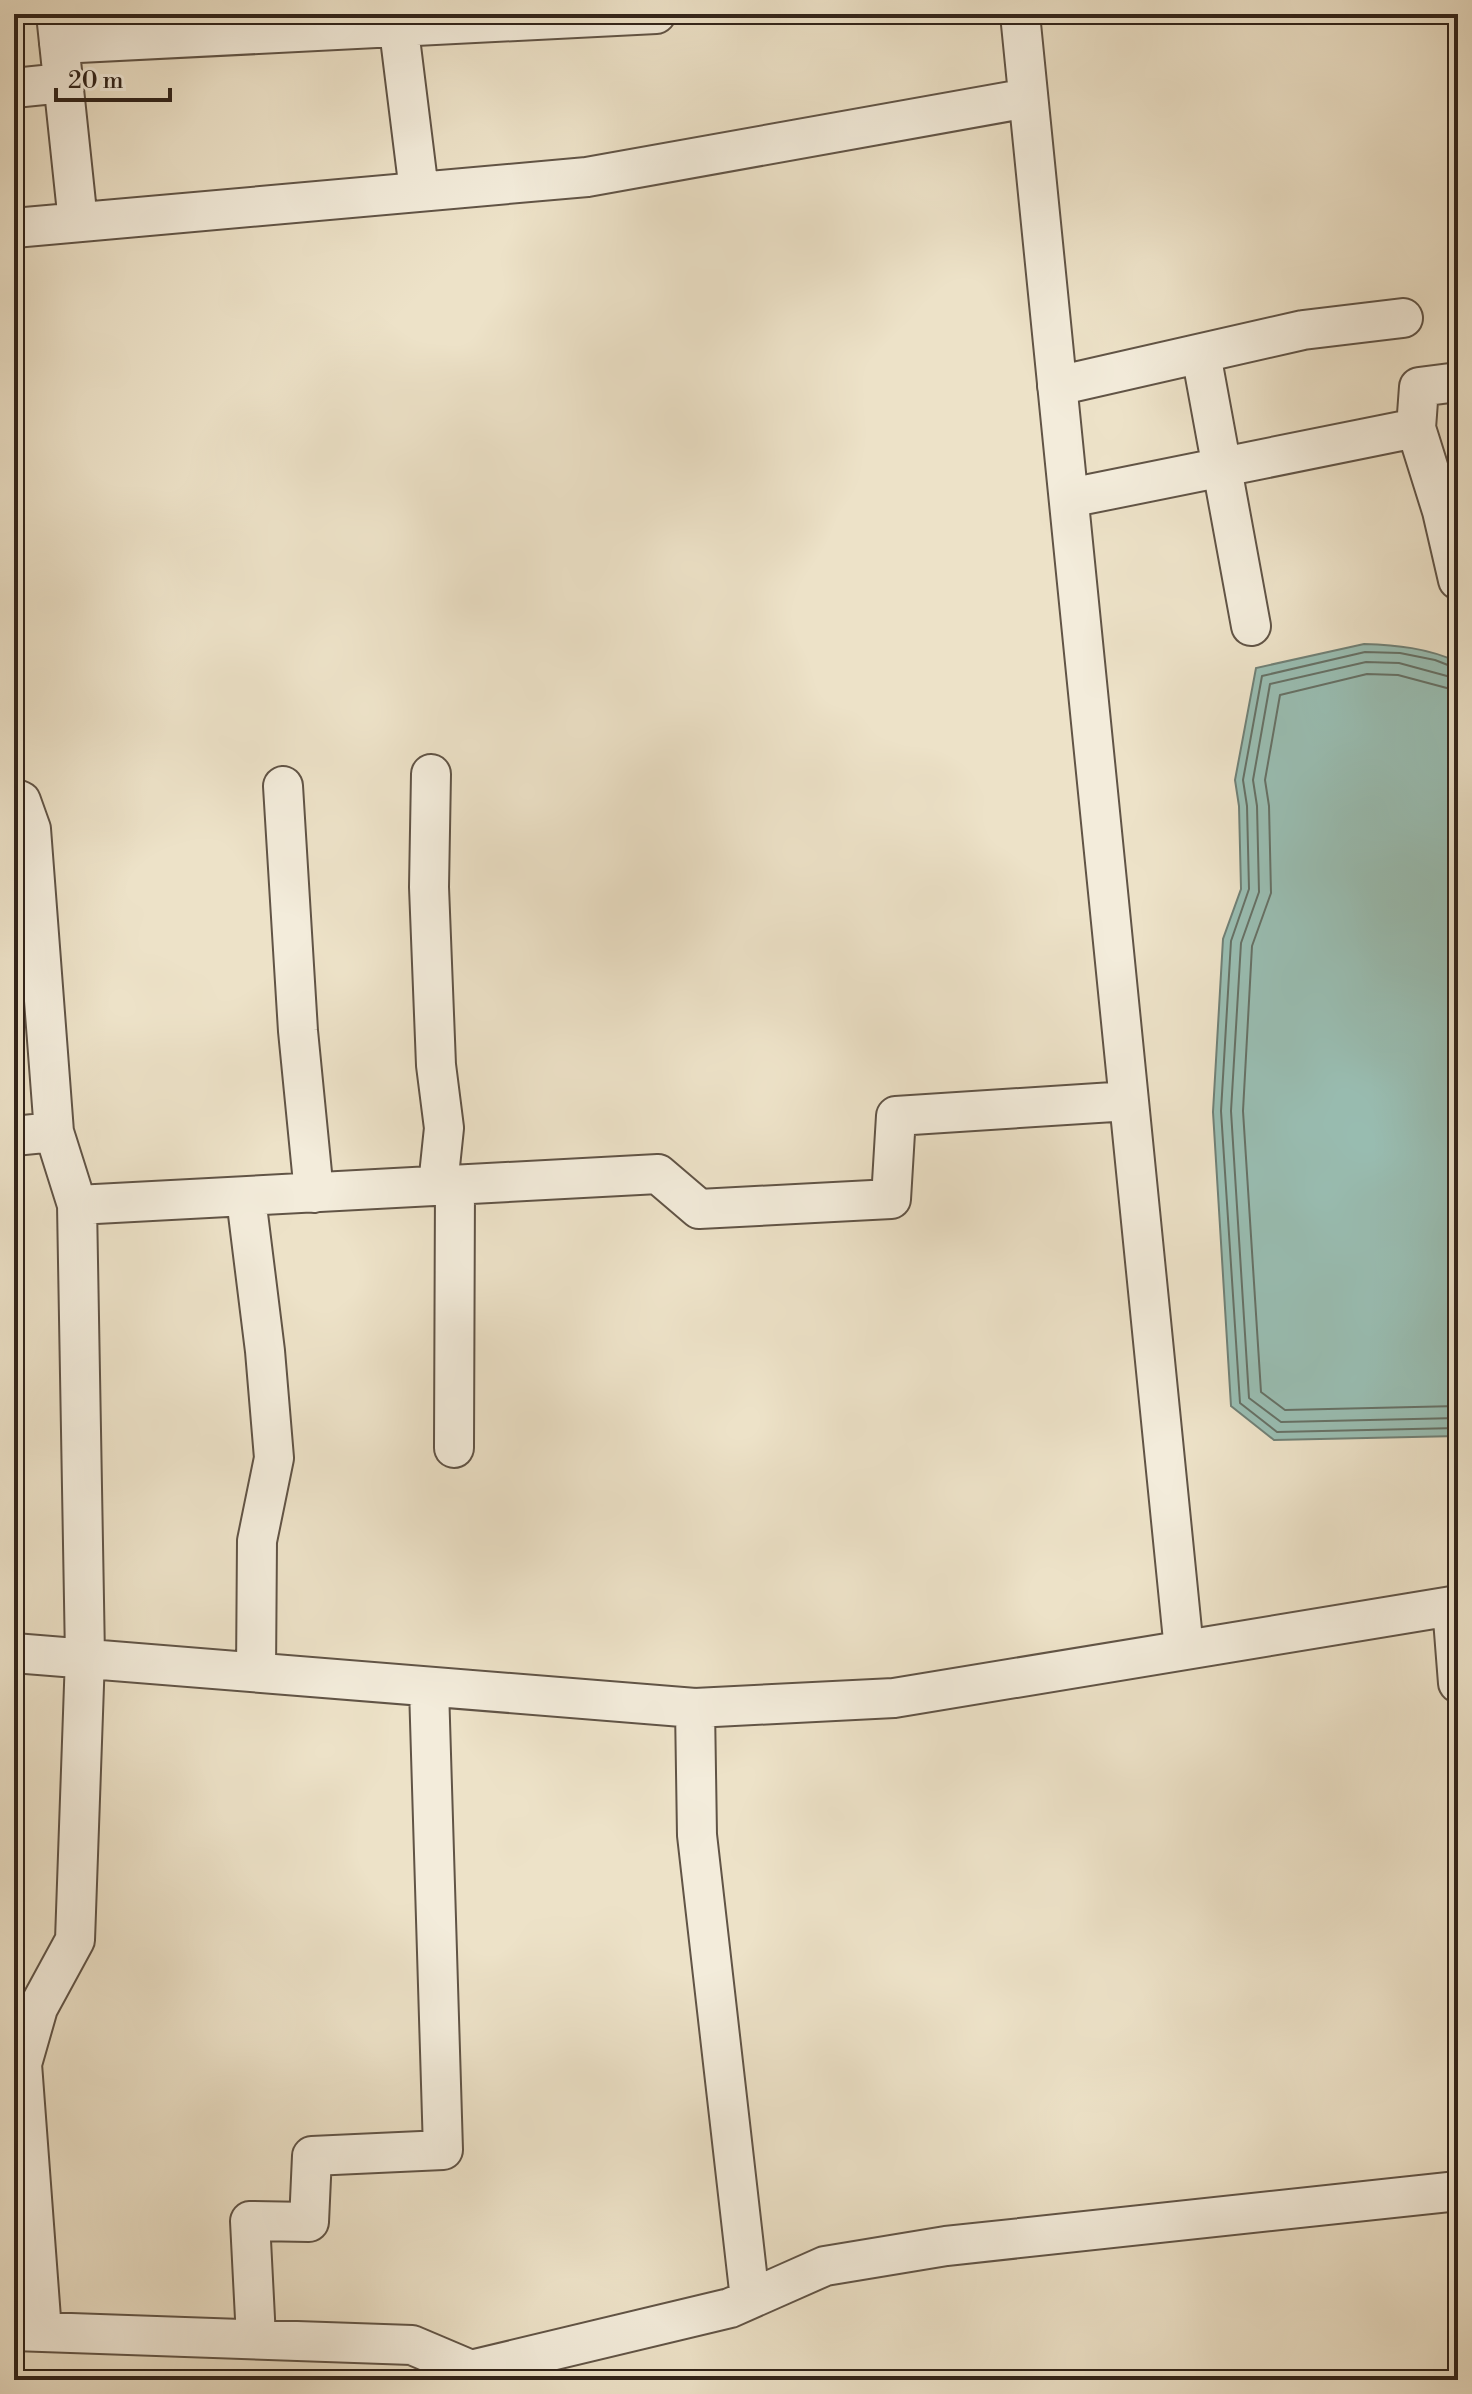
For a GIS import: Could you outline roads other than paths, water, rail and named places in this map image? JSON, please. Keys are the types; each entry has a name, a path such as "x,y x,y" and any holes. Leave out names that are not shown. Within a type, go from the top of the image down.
{"street":[{"path":"78,222 58,29 656,14"},
{"path":"1020,14 1184,1650"},
{"path":"398,20 419,191"},
{"path":"14,88 63,83"},
{"path":"14,228 587,177 1028,98"},
{"path":"1057,386 1303,330 1403,318"},
{"path":"1201,354 1251,626"},
{"path":"1458,382 1419,387 1416,428 1442,511 1458,580"},
{"path":"1069,498 1416,428"},
{"path":"431,774 429,887 436,1065 447,1185 454,1448"},
{"path":"283,786 298,1031 314,1193"},
{"path":"14,798 21,801 31,829 54,1132 77,1205 85,1657 75,1940 38,2008 22,2064 28,2332 412,2345 474,2375 730,2308 825,2266 946,2246 1458,2191"},
{"path":"77,1205 658,1174 699,1209 891,1199 896,1116 1129,1101"},
{"path":"14,1136 54,1132"},
{"path":"246,1198 265,1351 274,1458 257,1541 256,1672"},
{"path":"14,1653 695,1708 894,1698 1455,1606 1458,1683"},
{"path":"256,2338 250,2221 309,2222 312,2156 443,2150 429,1688"},
{"path":"695,1708 697,1835 750,2299"}],"water":[{"path":"1364,644 1412,648 1458,662 1458,1436 1274,1440 1231,1406 1213,1112 1223,939 1241,889 1239,806 1235,780 1256,668"}]}
